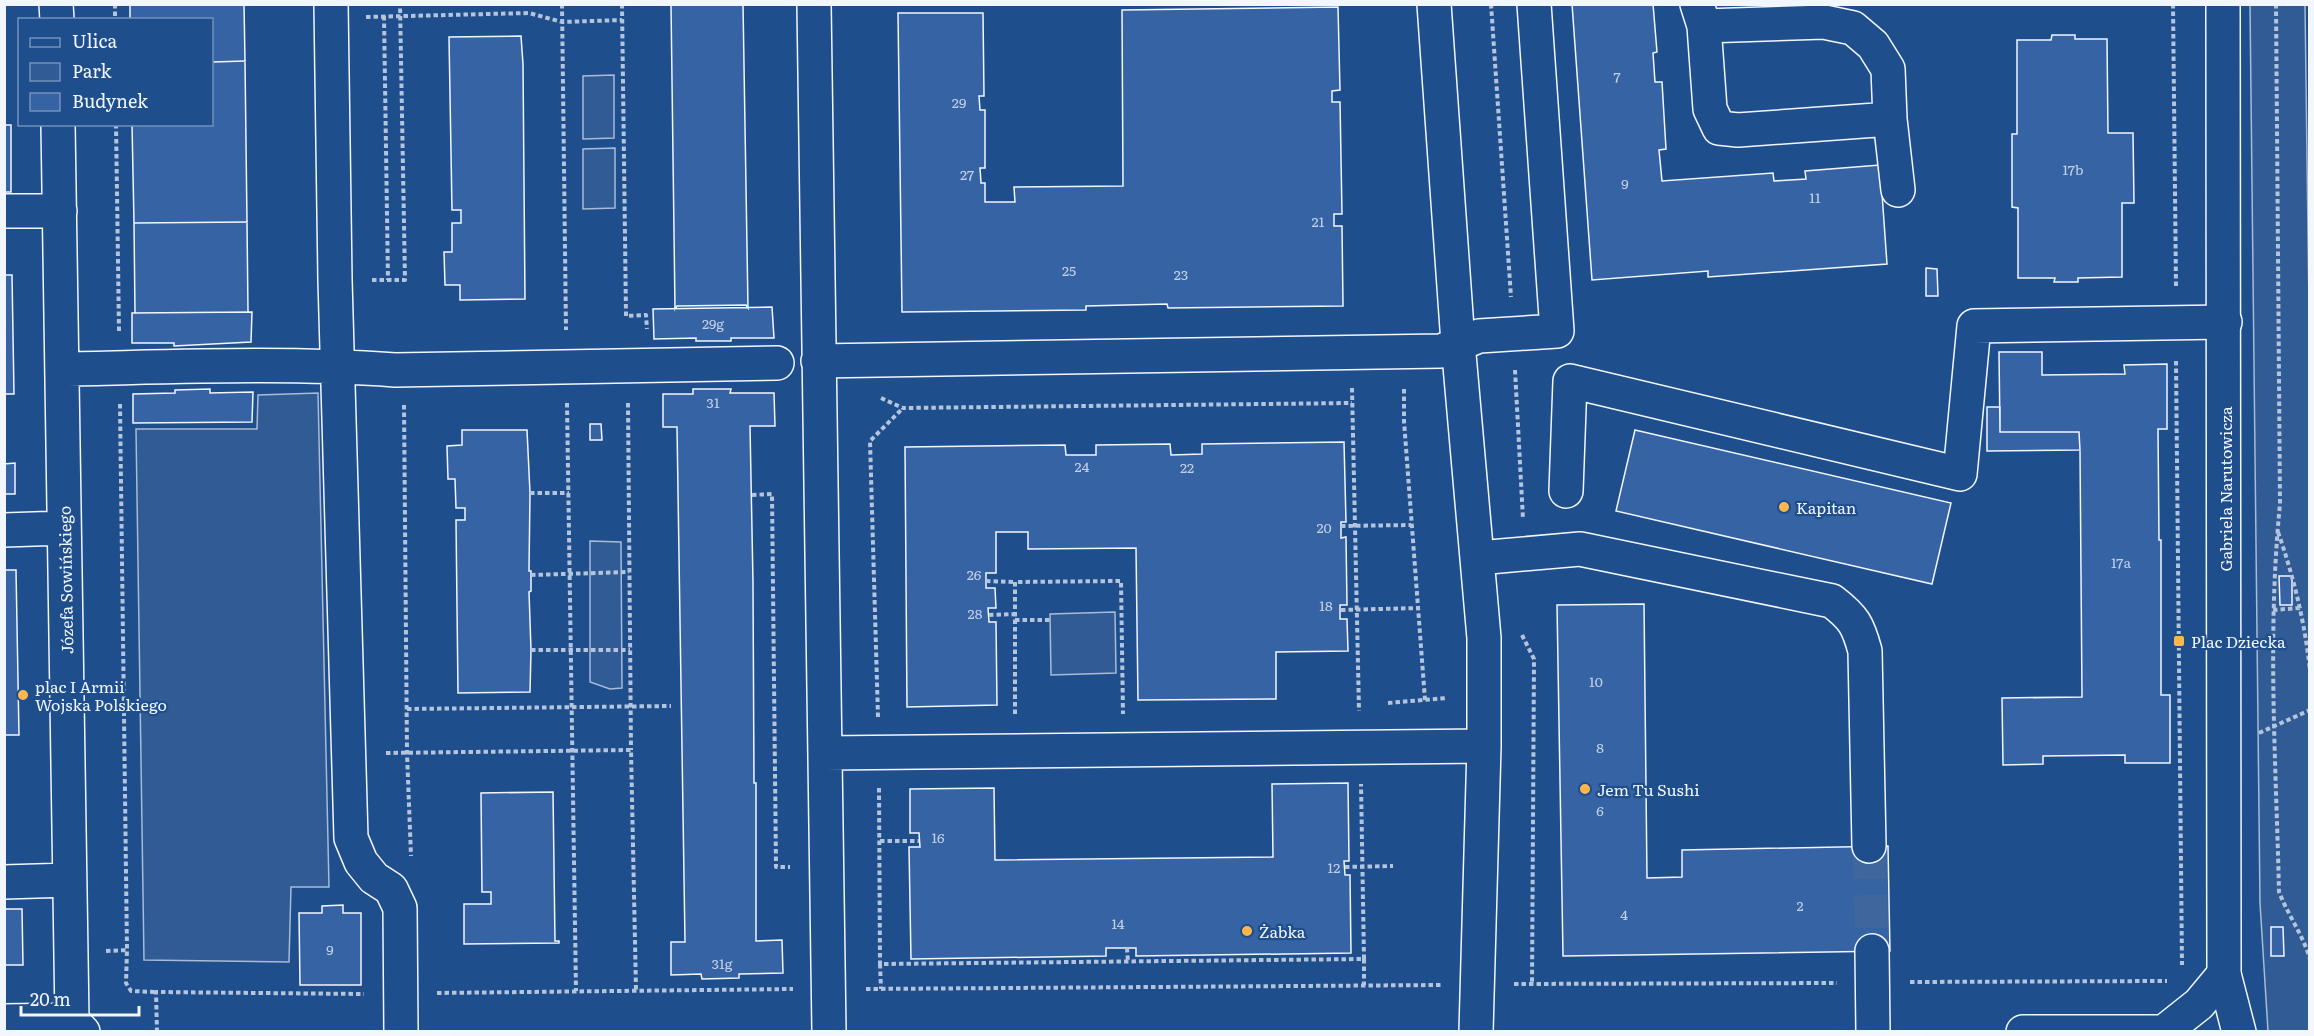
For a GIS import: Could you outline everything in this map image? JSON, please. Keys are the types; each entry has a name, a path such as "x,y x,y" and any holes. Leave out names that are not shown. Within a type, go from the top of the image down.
{"street":[{"path":"814,4 829,1032"},
{"path":"1434,4 1458,343 1484,638 1484,746 1476,1032"},
{"path":"818,361 1441,351 1479,336 1557,331 1534,4"},
{"name":"Gabriela Narutowicza","path":"2223,4 2225,1032"},
{"path":"331,11 335,280 351,838 361,862 374,878 391,889 400,908 401,1032"},
{"path":"1890,119 1738,130 1719,128 1710,109 1701,15 1824,22 1853,28 1873,45 1888,69 1890,119 1898,190"},
{"name":"Józefa Sowińskiego","path":"58,126 69,880 77,1026"},
{"path":"4,212 60,211"},
{"path":"1566,491 1570,381 1960,474 1974,326 2225,322"},
{"path":"62,369 338,366 395,370 777,363"},
{"path":"4,530 64,528"},
{"path":"1478,558 1580,549 1832,601 1851,616 1859,628 1865,651 1869,846"},
{"path":"825,753 1484,746"},
{"path":"4,882 69,880"},
{"path":"1872,951 1874,1032"},
{"path":"2023,1032 2166,1031 2199,1004 2224,974"},
{"name":"Gabriela Narutowicza","path":"2224,974 2239,1032"},
{"path":"4,1021 77,1026"}],"path":[{"path":"335,280 405,280 400,4"},
{"path":"562,4 576,991"},
{"path":"622,4 626,316 646,315 647,336"},
{"path":"1491,4 1525,554"},
{"path":"2276,4 2280,492 2275,554 2272,687 2279,891 2289,917 2307,946 2310,959"},
{"path":"331,11 384,16 530,13 562,22 622,20"},
{"path":"384,16 388,280"},
{"path":"116,126 127,950"},
{"path":"1403,351 1404,421 1425,700"},
{"path":"1351,352 1357,609 1376,747 1362,867 1364,985"},
{"path":"395,370 404,389 407,753 411,868"},
{"path":"872,394 903,408 1352,403"},
{"path":"628,398 636,990"},
{"path":"881,988 879,753 870,441 903,408"},
{"path":"530,492 568,493"},
{"path":"752,495 772,494 776,867 827,866"},
{"path":"1341,526 1412,525"},
{"path":"2278,531 2293,574 2307,637 2310,671"},
{"path":"531,576 629,572"},
{"path":"986,581 1121,581 1123,750"},
{"path":"1015,582 1015,717"},
{"path":"1341,609 1418,608"},
{"path":"2273,610 2300,608"},
{"path":"989,615 1015,614"},
{"path":"1015,620 1050,620"},
{"path":"1519,629 1534,659 1533,984"},
{"path":"531,650 630,650"},
{"path":"1388,703 1485,696"},
{"path":"407,709 671,706"},
{"path":"2225,745 2310,710"},
{"path":"347,753 631,750"},
{"path":"880,841 919,841"},
{"path":"1345,867 1393,866"},
{"path":"2308,953 2310,946"},
{"path":"1127,948 1128,962"},
{"path":"880,964 1364,959"}],"green space":[{"path":"2250,5 2305,5 2310,385 2309,1031 2268,1031 2260,903"},
{"path":"614,75 614,138 583,139 583,76"},
{"path":"615,148 615,208 583,209 583,149"},
{"path":"318,393 329,887 291,887 289,962 144,960 136,429 257,429 258,395"},
{"path":"590,541 621,542 622,688 610,689 590,682"},
{"path":"1115,612 1116,673 1051,675 1050,614"}],"building":[{"path":"130,4 244,4 245,61 213,62 213,18 130,18"},
{"path":"671,4 743,4 748,308 746,305 677,306 675,309"},
{"path":"1572,4 1653,4 1657,52 1653,53 1655,82 1662,82 1666,149 1659,150 1662,181 1773,173 1774,181 1806,179 1805,171 1880,165 1887,264 1708,277 1708,271 1592,280"},
{"path":"1338,7 1340,90 1332,91 1332,102 1340,102 1342,214 1334,214 1334,226 1342,226 1343,306 1168,308 1167,304 1086,306 1086,310 902,312 898,13 983,13 984,96 979,96 980,110 985,110 985,168 980,168 981,183 985,183 985,202 1015,202 1014,187 1123,186 1122,10"},
{"path":"2052,35 2075,35 2075,39 2107,39 2108,133 2133,133 2134,203 2122,203 2122,277 2078,278 2078,282 2054,282 2055,278 2018,278 2018,208 2012,207 2012,134 2017,134 2017,40 2051,40"},
{"path":"521,36 525,299 460,300 460,285 445,285 444,252 452,252 452,223 461,223 461,210 452,210 449,37"},
{"path":"245,61 247,222 134,223 132,126 213,126 213,62"},
{"path":"4,125 11,125 11,192 4,192"},
{"path":"247,222 248,312 135,313 134,223"},
{"path":"1926,268 1937,269 1938,296 1926,296"},
{"path":"4,275 12,275 14,394 4,394"},
{"path":"772,307 774,338 731,338 731,341 696,341 696,338 654,339 653,309"},
{"path":"252,312 251,342 174,346 174,343 132,343 132,313"},
{"path":"1999,352 2042,352 2042,375 2125,374 2124,365 2167,364 2167,429 2158,429 2161,695 2170,695 2170,763 2125,763 2125,755 2043,756 2043,764 2003,765 2002,698 2082,697 2080,450 2079,432 2000,432"},
{"path":"210,389 210,393 253,392 252,422 133,423 133,394"},
{"path":"693,389 731,389 730,393 774,393 775,426 750,426 754,783 756,783 756,941 782,940 783,973 739,974 739,978 702,979 701,974 671,975 671,942 685,942 677,427 663,427 663,394 693,394"},
{"path":"1987,407 2000,407 2000,432 2079,432 2080,450 1987,451"},
{"path":"590,424 601,424 602,440 590,440"},
{"path":"462,430 527,430 530,493 529,571 531,571 531,591 529,592 530,692 458,693 456,520 465,520 465,508 456,508 455,479 448,479 447,446 462,445"},
{"name":"Kapitan","path":"1635,430 1951,503 1932,584 1616,511"},
{"path":"1344,442 1346,522 1341,522 1341,538 1346,537 1347,605 1340,605 1340,619 1347,619 1348,651 1276,652 1276,699 1138,700 1136,548 1028,549 1028,532 996,532 996,573 986,573 986,588 995,588 996,608 988,608 989,622 996,622 997,705 907,707 905,447 1065,445 1066,455 1096,455 1096,445 1170,444 1171,455 1202,454 1202,444"},
{"path":"15,463 15,494 4,494 4,464"},
{"path":"4,570 16,570 19,735 4,735"},
{"path":"2279,576 2292,576 2292,605 2280,605"},
{"path":"1644,604 1647,878 1682,877 1682,850 1888,846 1890,951 1563,956 1557,605"},
{"path":"1348,783 1349,861 1344,861 1345,875 1350,875 1351,953 1136,956 1136,948 1106,948 1106,956 911,959 909,847 920,847 919,833 910,833 910,789 994,788 995,860 1273,857 1272,784"},
{"path":"553,792 555,941 559,943 464,944 464,904 491,904 491,892 482,892 481,793"},
{"path":"343,905 343,913 361,913 361,985 300,985 299,913 322,913 322,906"},
{"path":"4,909 22,909 23,965 4,965"},
{"path":"2271,927 2283,927 2284,956 2271,956"}],"tunnel":[{"path":"1869,846 1872,951"}],"place":[{"name":"Kapitan","path":"1784,507"},
{"name":"Plac Dziecka","path":"2179,641"},
{"name":"plac I Armii Wojska Polskiego","path":"23,695"},
{"name":"Jem Tu Sushi","path":"1585,789"},
{"name":"Żabka","path":"1247,931"}]}
